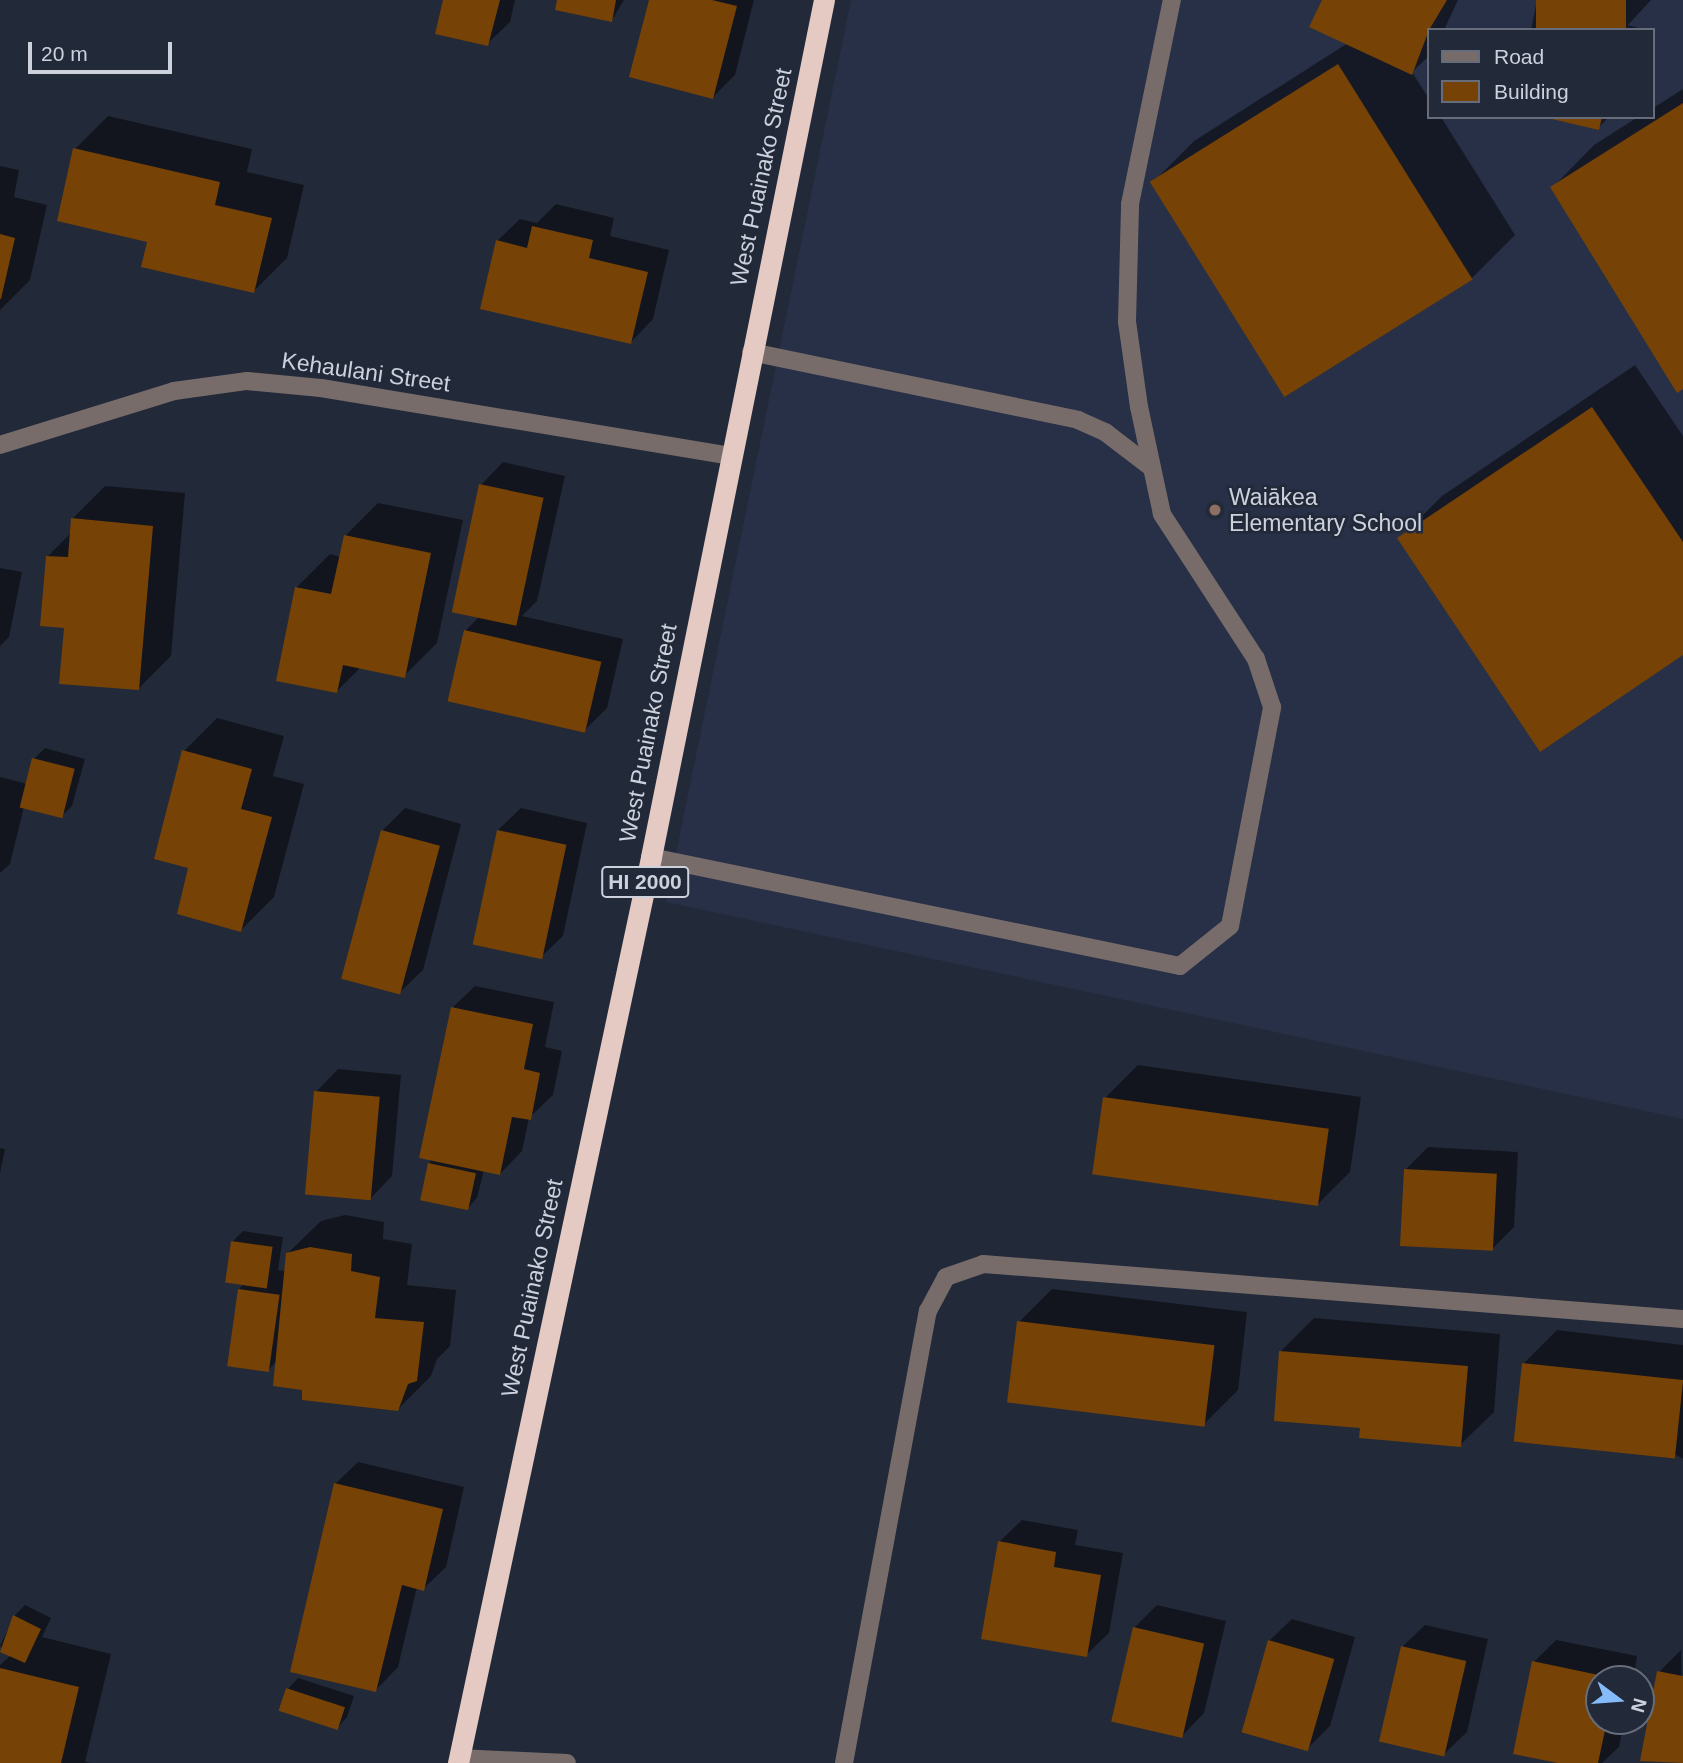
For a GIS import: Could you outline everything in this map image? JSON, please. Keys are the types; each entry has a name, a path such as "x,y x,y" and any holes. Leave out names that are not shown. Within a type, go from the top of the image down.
{"highway":[{"name":"West Puainako Street","path":"458,1760 651,857 824,0"}],"street":[{"path":"651,857 1180,966 1230,926 1272,707 1256,659 1162,514 1127,322 1130,204 1172,0"},
{"path":"751,352 1078,420 1105,432 1152,468"},
{"name":"Kehaulani Street","path":"0,445 174,391 247,381 321,388 730,456"},
{"path":"844,1763 928,1311 946,1277 983,1264 1683,1319"},
{"path":"458,1760 567,1763"}],"shaded area":[{"name":"Waiākea Elementary School","path":"851,0 1683,0 1683,1119 666,902"}],"building":[{"path":"443,0 500,0 488,46 435,34"},
{"path":"557,0 616,0 612,22 555,10"},
{"path":"649,0 712,0 737,6 713,99 629,77"},
{"path":"1322,0 1447,0 1428,28 1412,75 1309,27"},
{"path":"1536,0 1626,0 1626,28 1536,28"},
{"path":"1338,64 1473,279 1284,397 1150,182"},
{"path":"1683,103 1683,389 1677,393 1550,187"},
{"path":"1552,119 1602,119 1599,130"},
{"path":"73,148 220,182 215,205 272,218 254,293 141,267 147,242 57,221"},
{"path":"532,226 593,240 589,258 648,272 631,344 480,309 496,240 527,248"},
{"path":"0,234 15,238 1,299 0,299"},
{"path":"1592,407 1683,542 1683,655 1540,752 1397,538"},
{"path":"479,484 544,498 516,626 452,612"},
{"path":"71,518 153,526 139,690 59,684 64,628 40,626 46,556 68,557"},
{"path":"344,535 431,553 405,678 343,665 337,693 276,681 295,587 331,594"},
{"path":"464,630 601,662 585,733 448,701"},
{"path":"182,750 252,769 241,809 272,817 241,932 177,914 188,868 154,859"},
{"path":"32,758 75,769 62,818 20,807"},
{"path":"381,830 440,846 400,995 341,979"},
{"path":"497,830 566,845 542,959 473,944"},
{"path":"451,1007 533,1024 524,1069 540,1073 531,1120 512,1117 500,1175 419,1158"},
{"path":"314,1091 380,1097 371,1200 305,1195"},
{"path":"1103,1097 1329,1129 1318,1206 1092,1174"},
{"path":"428,1163 476,1173 468,1210 420,1200"},
{"path":"1404,1169 1497,1174 1493,1251 1400,1246"},
{"path":"231,1241 273,1247 267,1288 225,1283"},
{"path":"310,1247 352,1254 351,1271 380,1277 375,1318 424,1322 417,1381 408,1384 398,1411 302,1400 302,1390 273,1386 286,1253"},
{"path":"238,1289 280,1295 269,1372 227,1366"},
{"path":"1017,1321 1215,1345 1205,1427 1007,1402"},
{"path":"1279,1351 1468,1366 1461,1447 1359,1438 1360,1428 1274,1421"},
{"path":"1522,1363 1683,1380 1675,1459 1514,1442"},
{"path":"334,1483 443,1509 424,1591 402,1585 376,1692 290,1672"},
{"path":"998,1541 1056,1552 1054,1567 1101,1575 1087,1657 981,1639"},
{"path":"13,1615 41,1629 25,1663 0,1652"},
{"path":"1133,1627 1204,1643 1182,1738 1111,1722"},
{"path":"1268,1640 1334,1659 1308,1751 1242,1732"},
{"path":"1401,1646 1466,1661 1444,1757 1379,1741"},
{"path":"1532,1661 1585,1672 1585,1735 1604,1735 1598,1763 1558,1763 1513,1754"},
{"path":"0,1668 79,1687 61,1763 0,1763"},
{"path":"1657,1671 1683,1676 1683,1763 1640,1761 1645,1735 1655,1735"},
{"path":"286,1688 345,1707 338,1730 279,1711"}],"place":[{"name":"Waiākea Elementary School","path":"1215,510"}]}
